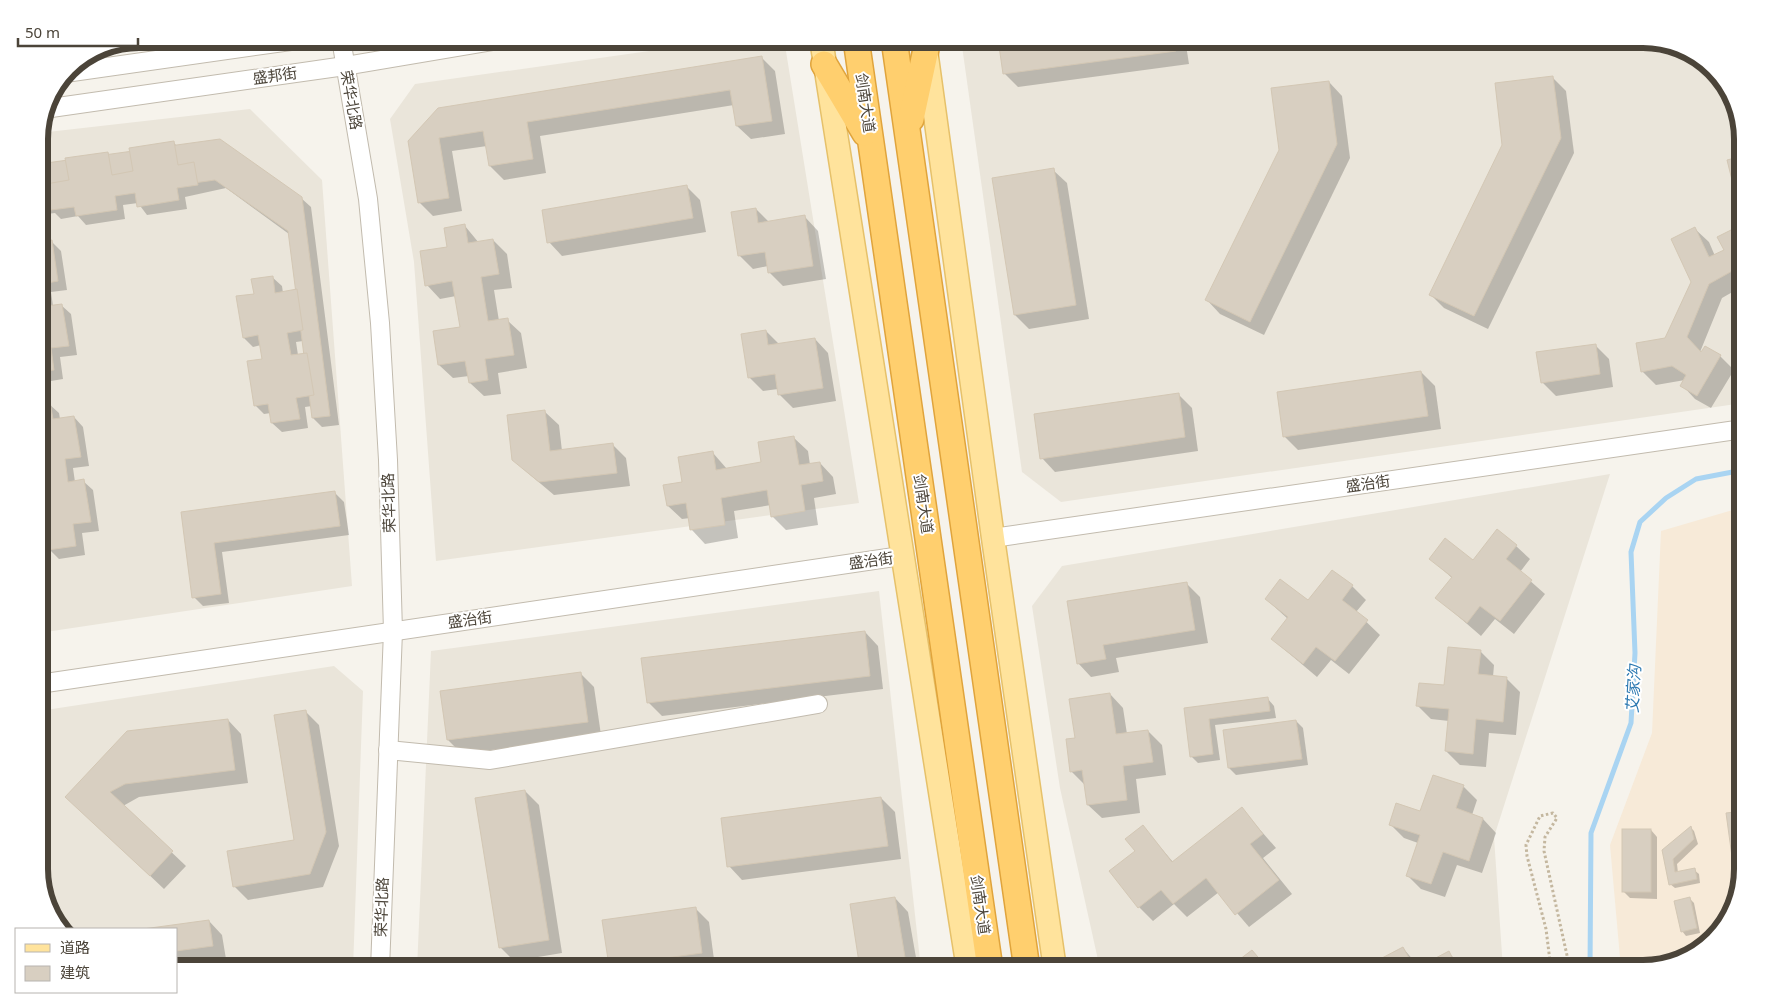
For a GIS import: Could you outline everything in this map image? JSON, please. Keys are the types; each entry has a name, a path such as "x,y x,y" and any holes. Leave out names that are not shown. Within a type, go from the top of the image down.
{"highway":[{"name":"剑南大道","path":"857,48 989,960"},
{"path":"895,48 1026,960"},
{"path":"907,138 924,48"},
{"path":"824,64 871,145"}],"main road":[{"path":"822,48 901,556 967,960"},
{"path":"926,48 1054,960"}],"street":[{"path":"78,71 241,48"},
{"name":"荣华北路","path":"342,48 368,199 380,323 388,460 393,631 380,960"},
{"name":"盛邦街","path":"53,108 345,66 452,48"},
{"name":"盛治街","path":"993,538 1734,430"},
{"name":"盛治街","path":"48,683 901,556"},
{"path":"388,750 490,760 818,704"}],"path":[{"path":"1550,960 1546,929 1527,856 1526,845 1540,816 1553,812 1556,818 1545,837 1544,851 1568,960"}],"shaded area":[{"path":"670,48 785,48 859,503 436,561 414,262 390,119 415,84"},
{"path":"962,48 1655,48 1678,54 1699,66 1708,74 1725,98 1730,109 1734,133 1734,404 1061,502 1022,472"},
{"path":"250,109 322,180 352,586 48,632 48,132"},
{"path":"1610,474 1494,837 1502,960 1098,960 1060,788 1032,606 1062,566"},
{"path":"1734,510 1734,881 1728,904 1722,915 1716,925 1699,942 1678,954 1655,960 1620,960 1610,845 1652,733 1661,531"},
{"path":"879,591 920,960 417,960 431,651"},
{"path":"334,666 363,691 353,960 178,960 178,928 69,928 57,910 49,887 48,710"}],"building":[{"path":"999,48 1176,48 1176,51 1003,74"},
{"path":"762,56 772,121 736,126 730,90 527,122 533,159 489,166 483,131 439,138 449,198 418,203 408,141 438,108"},
{"path":"1553,76 1561,138 1474,316 1429,295 1502,145 1495,83"},
{"path":"1329,81 1337,144 1250,322 1205,300 1279,150 1271,88"},
{"path":"220,139 302,197 330,416 312,418 288,231 215,180 48,204 48,163"},
{"path":"174,141 178,165 194,162 198,185 177,188 179,200 137,207 135,193 115,196 117,210 76,216 74,207 51,210 48,184 69,180 65,158 108,152 112,175 133,171 129,148"},
{"path":"1734,158 1734,188 1727,160"},
{"path":"1054,168 1076,305 1014,315 992,178"},
{"path":"687,185 693,218 547,243 542,210"},
{"path":"756,208 758,223 805,215 813,266 768,273 765,252 738,256 731,212"},
{"path":"465,224 468,243 493,239 499,274 481,277 488,321 508,318 514,355 485,359 488,380 469,383 465,361 438,365 433,331 460,327 452,281 425,286 420,251 447,247 444,228"},
{"path":"1695,227 1709,257 1724,250 1717,237 1731,230 1734,235 1734,270 1709,284 1687,337 1701,352 1705,346 1721,355 1697,396 1680,386 1686,375 1672,366 1641,372 1636,343 1665,338 1691,282 1671,239"},
{"path":"52,240 58,281 48,283 48,241"},
{"path":"273,276 275,293 297,289 303,330 287,333 291,355 307,353 314,395 296,398 300,419 271,423 268,404 254,406 247,361 262,359 258,335 243,338 236,296 254,294 251,279"},
{"path":"62,304 69,346 51,348 54,370 48,371 48,306"},
{"path":"766,330 768,345 815,338 823,388 778,395 775,374 748,378 741,334"},
{"path":"1596,344 1600,374 1541,383 1536,352"},
{"path":"1421,371 1428,416 1283,437 1277,392"},
{"path":"1179,393 1185,437 1040,459 1034,414"},
{"path":"48,402 50,402 53,419 74,416 81,457 65,459 68,482 84,479 91,522 73,524 76,546 48,550"},
{"path":"545,410 550,451 613,443 617,473 539,482 512,460 507,415"},
{"path":"794,436 799,465 820,462 823,481 801,485 805,511 771,517 767,490 721,498 725,525 690,530 686,503 667,506 663,485 682,482 678,457 713,451 716,470 761,462 758,442"},
{"path":"335,491 340,526 214,543 221,594 192,598 181,512"},
{"path":"1497,529 1517,545 1506,559 1532,580 1500,621 1480,606 1467,623 1435,598 1452,577 1429,559 1445,538 1473,560"},
{"path":"1332,570 1353,585 1342,600 1368,620 1335,661 1316,647 1303,664 1271,639 1288,617 1265,599 1280,579 1308,600"},
{"path":"1187,582 1195,630 1103,645 1106,659 1077,664 1067,601"},
{"path":"865,631 870,676 647,703 641,658"},
{"path":"1448,647 1481,650 1478,674 1507,677 1503,722 1476,719 1473,754 1445,751 1449,709 1416,706 1419,683 1444,685"},
{"path":"581,672 588,722 447,740 440,691"},
{"path":"1110,693 1116,734 1148,730 1153,762 1123,766 1127,800 1087,805 1082,770 1070,772 1066,739 1075,738 1069,699"},
{"path":"1268,697 1270,711 1209,719 1213,754 1190,757 1184,708"},
{"path":"306,710 326,832 310,874 233,887 227,851 294,840 274,715"},
{"path":"228,719 235,770 125,784 110,792 173,851 150,876 65,797 127,731"},
{"path":"1296,720 1302,759 1228,768 1223,730"},
{"path":"1433,775 1464,785 1456,808 1483,818 1469,861 1443,852 1431,884 1406,876 1420,835 1389,825 1396,803 1420,811"},
{"path":"525,790 549,940 499,948 475,798"},
{"path":"881,797 888,846 727,867 721,818"},
{"path":"1242,807 1263,834 1250,844 1279,880 1235,915 1206,878 1173,904 1161,890 1138,908 1109,871 1135,851 1125,839 1143,825 1172,862"},
{"path":"1734,812 1734,871 1726,813"},
{"path":"1691,826 1694,839 1673,859 1675,872 1695,868 1697,879 1669,885 1662,850"},
{"path":"1622,829 1651,829 1651,892 1622,892"},
{"path":"895,897 906,960 859,960 850,904"},
{"path":"1690,897 1697,928 1681,932 1674,901"},
{"path":"696,907 702,953 652,960 608,960 602,920"},
{"path":"209,920 213,946 178,951 178,928 150,928"},
{"path":"1403,947 1410,960 1383,960 1382,958"},
{"path":"1252,950 1260,960 1239,960"},
{"path":"1449,951 1454,960 1432,960"}],"waterway":[{"name":"艾家沟","path":"1590,960 1591,833 1631,723 1635,653 1631,552 1640,522 1666,498 1696,479 1734,472"}]}
